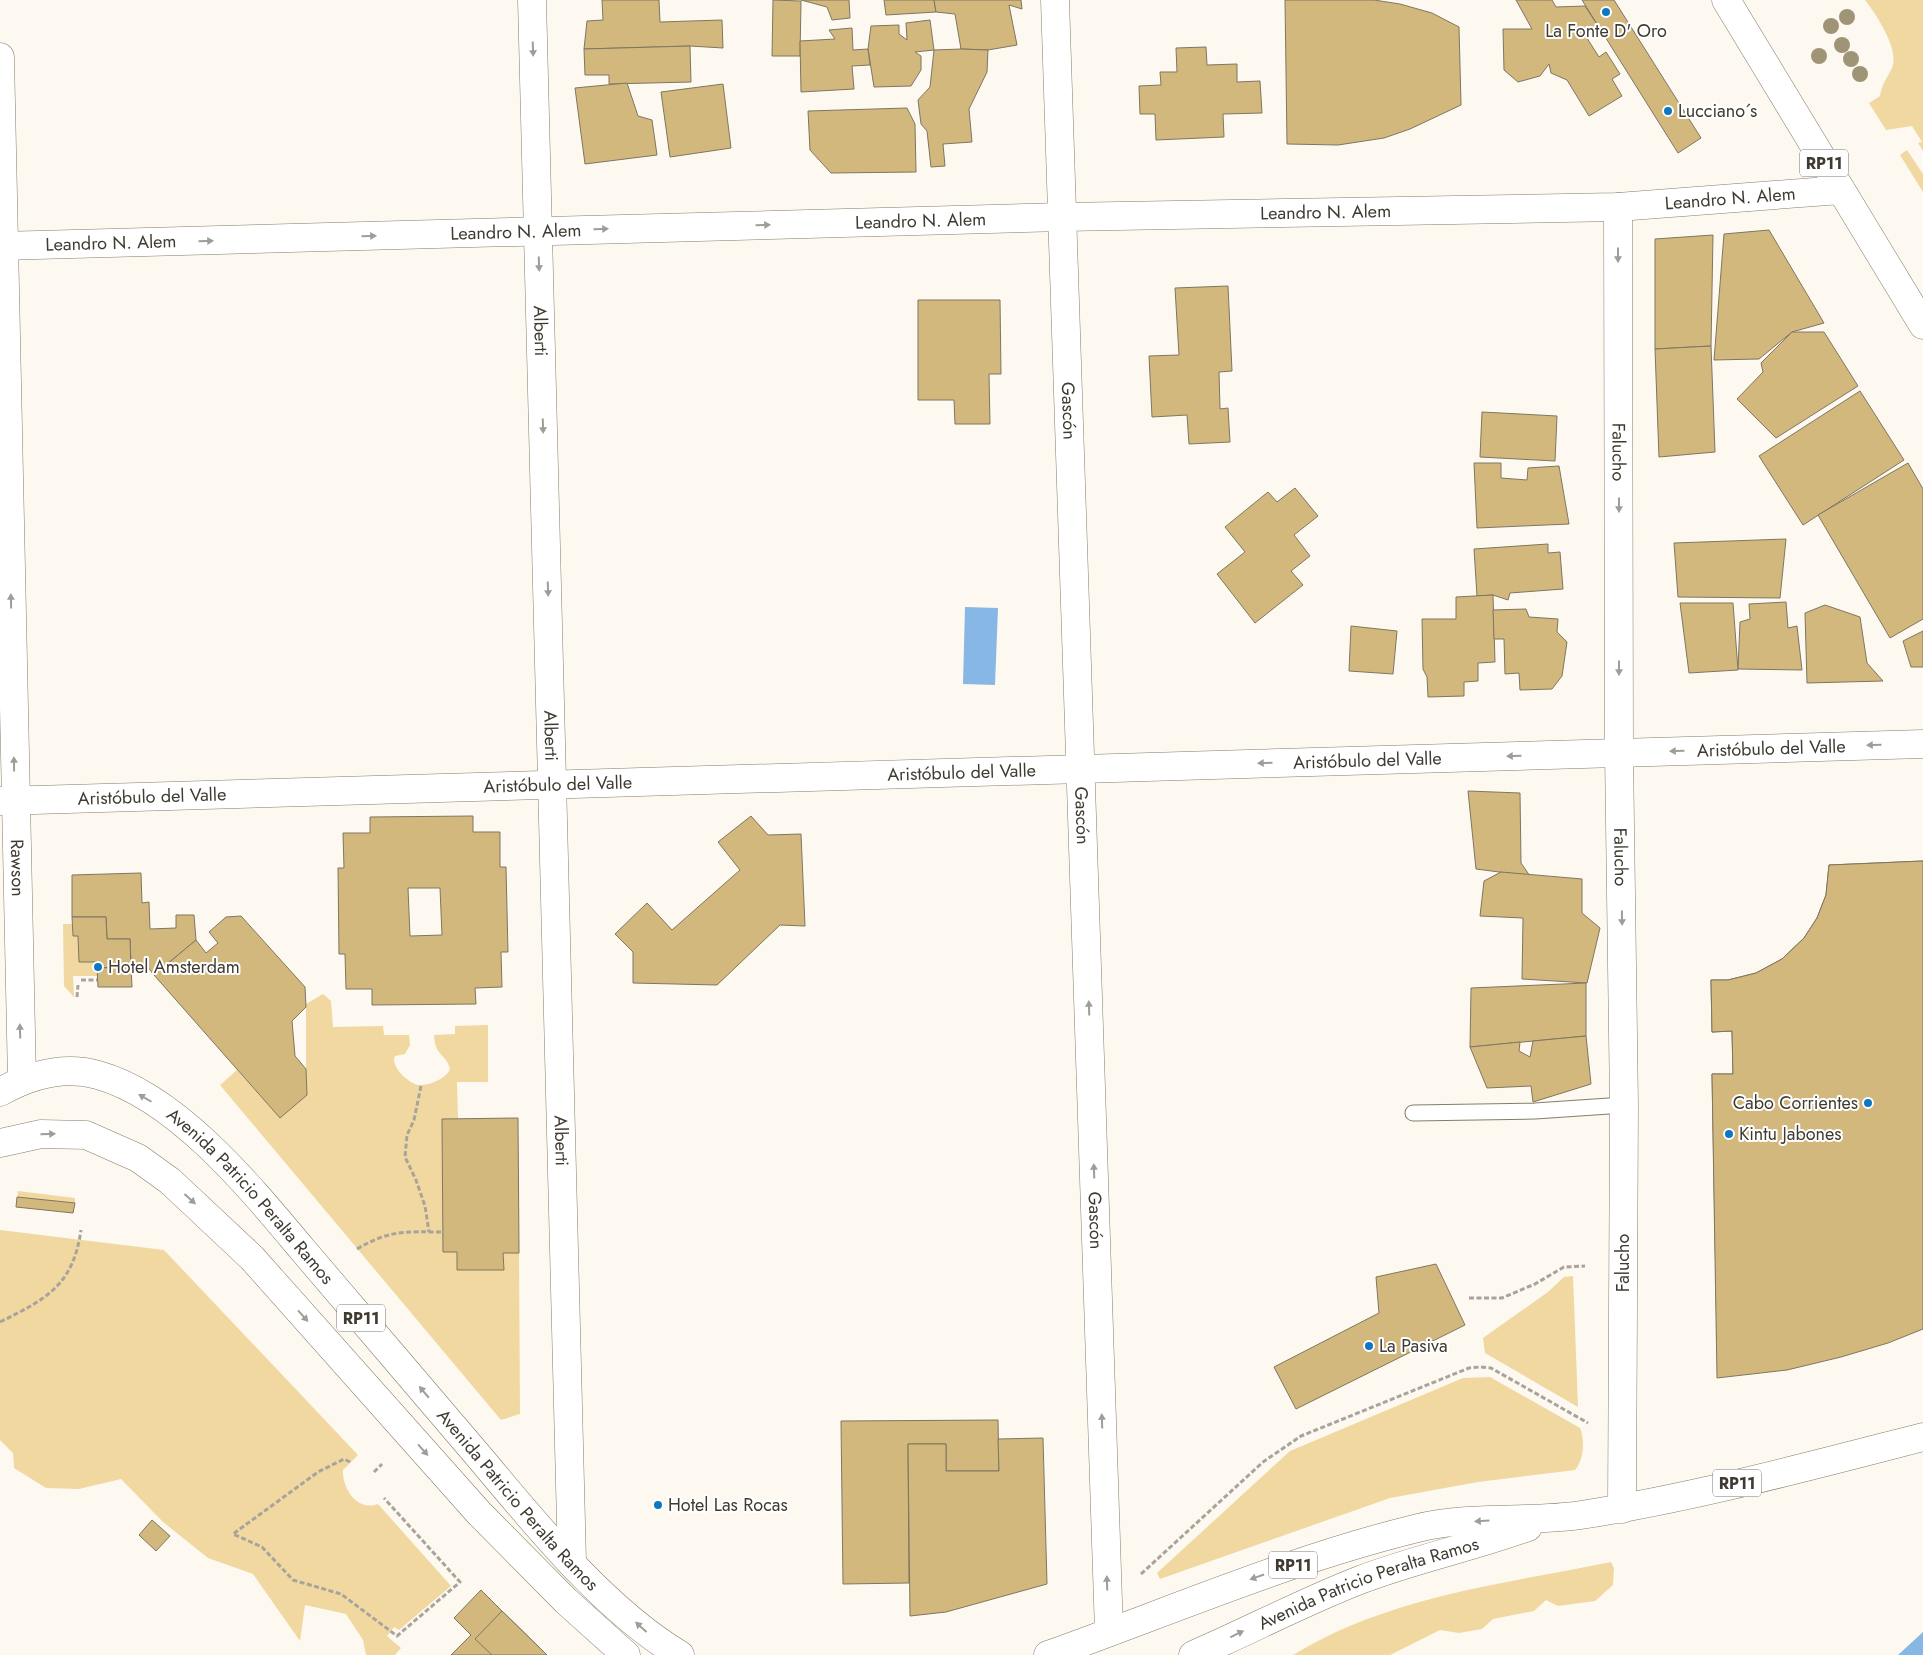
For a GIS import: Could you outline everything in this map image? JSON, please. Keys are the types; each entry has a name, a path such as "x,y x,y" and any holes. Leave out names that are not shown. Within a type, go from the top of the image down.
{"street":[{"name":"Alberti","path":"532,0 572,1562"},
{"name":"Gascón","path":"1055,0 1082,769 1109,1632"},
{"name":"RP11","path":"1726,0 1923,325"},
{"name":"Rawson","path":"0,57 11,1086"},
{"name":"Leandro N. Alem","path":"2,246 1062,216 1618,206 1841,190"},
{"name":"Falucho","path":"1618,206 1619,753 1624,1105 1622,1508"},
{"name":"Aristóbulo del Valle","path":"7,801 1923,744"},
{"name":"Avenida Patricio Peralta Ramos","path":"11,1086 42,1073 66,1070 98,1074 124,1085 165,1109 207,1144 262,1201 508,1492 572,1562 655,1640 680,1655"},
{"name":"Avenida Patricio Peralta Ramos","path":"0,1143 41,1134 86,1135 138,1158 170,1181 252,1258 479,1513 566,1601 626,1655"},
{"name":"Avenida Patricio Peralta Ramos","path":"1048,1655 1189,1600 1310,1559 1420,1528 1484,1520 1548,1520 1622,1508 1799,1469 1923,1437"},
{"name":"Avenida Patricio Peralta Ramos","path":"1192,1655 1295,1606 1362,1579 1484,1543 1548,1520"}],"lane":[{"path":"1413,1113 1535,1111 1624,1105"}],"path":[{"path":"81,980 97,980"},
{"path":"77,997 78,985"},
{"path":"421,1086 414,1120 407,1136 405,1157 422,1197 430,1232"},
{"path":"0,1322 33,1306 61,1282 76,1254 81,1230"},
{"path":"357,1249 375,1238 393,1232 443,1232"},
{"path":"1469,1298 1502,1298 1535,1284 1564,1267 1585,1266"},
{"path":"1142,1574 1263,1462 1284,1446 1301,1436 1469,1368 1480,1366 1491,1368 1588,1423"},
{"path":"350,1462 344,1459 318,1472 233,1534 262,1547 293,1580 341,1594 397,1636 460,1582 384,1498"},
{"path":"374,1472 382,1464"}],"shaded area":[{"path":"1865,0 1923,0 1923,151 1918,143 1922,142 1912,126 1886,130 1869,103 1880,96 1894,60 1886,32"},
{"path":"1907,150 1923,174 1923,192 1900,155"},
{"path":"63,924 72,924 73,935 78,936 79,962 97,962 98,976 73,976 74,997 64,986"},
{"path":"323,994 331,1001 333,1027 383,1026 384,1035 409,1035 410,1045 405,1054 395,1056 394,1060 401,1074 409,1081 418,1085 436,1081 445,1076 450,1069 436,1047 434,1035 455,1034 455,1026 488,1025 488,1082 457,1082 458,1119 442,1119 443,1252 457,1252 457,1270 503,1270 503,1253 519,1253 520,1414 501,1420 220,1085 237,1070 280,1118 306,1095 306,1004"},
{"path":"18,1191 75,1198 75,1203 17,1200"},
{"path":"0,1230 164,1250 358,1455 343,1470 345,1484 352,1497 364,1505 378,1504 451,1586 399,1630 394,1627 387,1636 401,1648 395,1655 366,1655 363,1640 346,1614 305,1605 300,1641 253,1574 208,1558 163,1522 121,1479 79,1489 46,1488 14,1468 13,1453 0,1440"},
{"path":"1573,1276 1578,1407 1485,1353 1483,1338 1548,1292 1564,1277"},
{"path":"1490,1377 1580,1428 1583,1438 1583,1449 1575,1470 1478,1482 1390,1498 1160,1579 1157,1573 1290,1451 1463,1378"},
{"path":"1611,1562 1614,1568 1613,1585 1595,1601 1558,1606 1546,1600 1534,1611 1493,1619 1482,1629 1459,1633 1440,1630 1390,1655 1293,1655 1330,1635 1407,1605 1488,1586"}],"water":[{"path":"965,607 998,608 995,685 963,684"},
{"path":"1923,1632 1923,1655 1898,1655"}],"building":[{"path":"602,0 659,0 660,22 722,20 723,48 690,46 584,49 587,21 603,20"},
{"path":"773,0 801,1 800,56 772,56"},
{"path":"801,0 849,0 850,18 832,20 827,7"},
{"path":"884,0 934,0 936,12 886,15"},
{"path":"934,0 1021,0 1022,9 1009,5 1017,45 988,50 961,49 955,14 936,12"},
{"path":"1285,0 1374,0 1400,4 1432,13 1459,27 1461,105 1410,129 1384,138 1338,145 1287,144"},
{"path":"1516,0 1552,0 1556,7 1585,6 1598,26 1585,35 1599,57 1606,52 1620,74 1612,79 1622,96 1589,116 1567,80 1551,73 1549,64 1540,76 1518,82 1504,70 1503,29 1532,29"},
{"path":"1582,0 1614,0 1701,138 1678,153"},
{"path":"930,20 934,50 915,52 921,56 921,70 911,86 874,87 868,49 871,26 899,25 899,34 907,40 906,23"},
{"path":"852,28 853,50 868,49 870,65 852,66 854,89 801,92 800,41 835,39 829,30"},
{"path":"690,46 691,82 609,84 609,75 585,75 584,49"},
{"path":"1206,47 1207,65 1237,64 1237,82 1260,81 1262,113 1223,114 1224,137 1156,140 1155,114 1140,114 1139,86 1161,85 1160,72 1177,72 1176,48"},
{"path":"934,50 988,50 987,72 969,109 972,142 943,144 945,166 931,167 927,131 921,124 918,100 930,87"},
{"path":"627,83 638,116 652,120 657,155 585,164 575,88"},
{"path":"723,84 731,148 670,157 661,92"},
{"path":"907,108 915,124 916,172 831,173 810,150 808,111"},
{"path":"1769,230 1824,323 1792,332 1759,359 1714,360 1724,234"},
{"path":"1713,235 1711,346 1655,349 1655,239"},
{"path":"1228,286 1232,371 1219,372 1220,409 1228,408 1230,442 1189,444 1187,415 1152,417 1149,356 1179,355 1175,288"},
{"path":"918,300 1000,300 1001,374 989,374 990,424 955,424 954,400 918,400"},
{"path":"1792,332 1824,332 1858,386 1776,438 1737,399 1763,372 1761,363"},
{"path":"1711,346 1715,452 1659,457 1655,349"},
{"path":"1860,391 1904,460 1803,525 1759,456"},
{"path":"1482,412 1557,416 1555,461 1480,457"},
{"path":"1474,463 1501,463 1501,478 1527,480 1528,468 1559,466 1569,524 1477,528"},
{"path":"1908,463 1923,489 1923,619 1890,638 1818,515"},
{"path":"1295,488 1318,516 1294,535 1310,556 1291,571 1303,585 1255,623 1217,574 1245,552 1225,527 1268,492 1277,502"},
{"path":"1786,539 1780,598 1678,597 1674,543"},
{"path":"1548,544 1548,553 1560,552 1563,589 1510,593 1508,600 1493,595 1477,596 1474,549"},
{"path":"1493,595 1495,662 1478,663 1478,681 1464,682 1464,696 1428,697 1427,677 1423,669 1422,619 1456,619 1456,597"},
{"path":"1786,602 1788,628 1797,626 1802,670 1738,669 1740,622 1750,619 1749,604"},
{"path":"1680,603 1733,603 1738,670 1689,673"},
{"path":"1825,605 1860,617 1867,663 1883,681 1807,683 1805,613"},
{"path":"1526,609 1529,617 1558,619 1557,632 1567,642 1562,676 1552,689 1520,690 1519,673 1505,674 1504,639 1494,639 1493,610"},
{"path":"1351,626 1397,631 1393,674 1349,671"},
{"path":"1923,631 1923,667 1911,667 1903,641"},
{"path":"1468,791 1520,793 1521,863 1530,876 1476,869"},
{"path":"473,816 473,832 500,832 500,867 506,867 508,952 501,952 502,987 475,988 476,1004 372,1005 372,989 346,989 345,954 339,954 338,868 344,868 343,833 370,833 370,817","holes":["408,888 440,888 442,935 410,936"]},
{"path":"751,816 768,835 801,834 805,926 780,925 717,985 633,983 633,952 615,934 647,903 672,930 740,870 718,842"},
{"name":"Cabo Corrientes","path":"1923,861 1923,897 1881,901 1874,924 1923,955 1923,1028 1885,1005 1896,988 1853,960 1827,991 1923,1133 1923,1238 1804,1061 1820,1050 1793,1014 1771,1025 1780,1337 1717,1339 1712,1074 1733,1074 1732,1031 1712,1032 1711,980 1728,980 1756,973 1782,959 1804,938 1817,918 1826,895 1829,865"},
{"path":"1923,861 1923,1329 1888,1343 1787,1370 1717,1378 1712,1074 1733,1074 1732,1031 1712,1032 1711,980 1728,980 1756,973 1782,959 1804,938 1817,918 1826,895 1829,865"},
{"path":"1501,872 1582,879 1582,913 1600,928 1587,983 1522,979 1523,918 1480,916 1484,881"},
{"path":"141,873 142,903 149,902 150,929 176,928 176,915 194,915 196,940 154,975 146,965 131,965 130,939 107,939 106,917 72,917 72,875"},
{"path":"241,916 305,987 306,1007 292,1021 295,1056 306,1069 307,1095 280,1118 154,975 196,940 206,953 218,943 209,932 226,917"},
{"path":"72,917 106,917 107,939 130,939 131,967 97,968 97,962 79,962 78,936 73,936"},
{"path":"131,967 132,987 98,987 97,968"},
{"path":"1586,983 1586,1036 1470,1047 1471,988"},
{"path":"1586,1036 1591,1084 1533,1102 1531,1086 1487,1088 1470,1047 1520,1042 1519,1051 1530,1057 1533,1041"},
{"path":"518,1118 519,1253 503,1253 504,1270 457,1270 457,1252 443,1252 442,1119"},
{"path":"17,1197 75,1203 73,1213 16,1207"},
{"name":"La Pasiva","path":"1436,1264 1465,1325 1296,1409 1274,1367 1379,1313 1376,1277"},
{"path":"998,1420 999,1471 946,1471 946,1444 908,1444 909,1583 843,1584 841,1421"},
{"path":"1043,1438 1047,1584 946,1612 910,1616 908,1444 946,1444 946,1471 999,1471 998,1439"},
{"path":"152,1520 170,1536 156,1551 139,1535"},
{"path":"481,1590 547,1655 451,1655 471,1635 454,1618"},
{"path":"502,1611 547,1655 492,1655 475,1639"}],"place":[{"name":"La Fonte D' Oro","path":"1606,12"},
{"name":"Lucciano´s","path":"1668,111"},
{"name":"Hotel Amsterdam","path":"98,967"},
{"name":"Cabo Corrientes","path":"1868,1103"},
{"name":"Kintu Jabones","path":"1729,1134"},
{"name":"La Pasiva","path":"1369,1346"},
{"name":"Hotel Las Rocas","path":"658,1505"}]}
